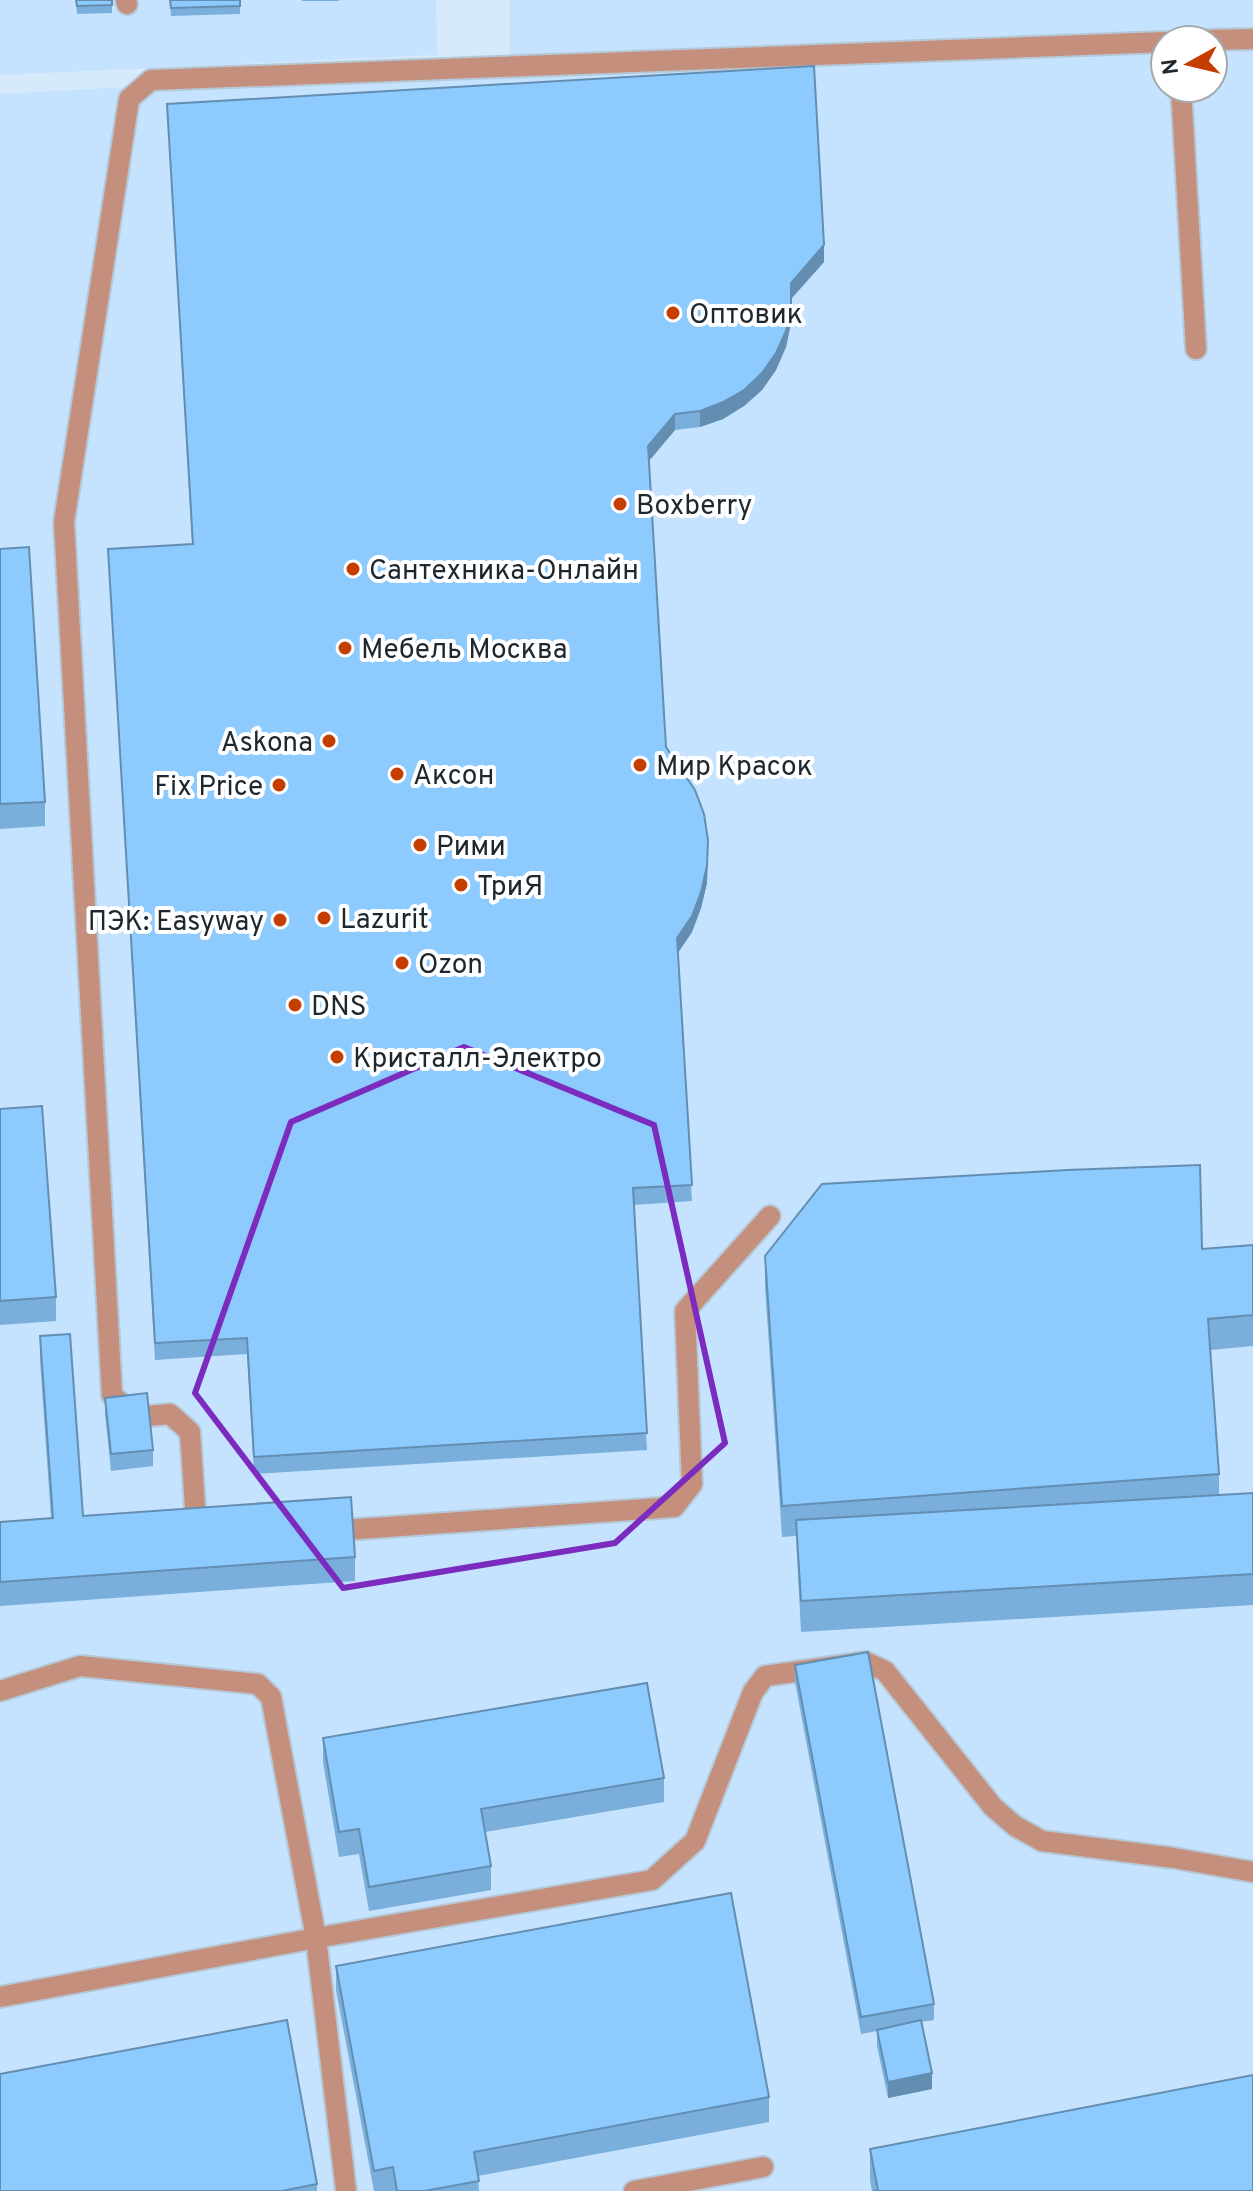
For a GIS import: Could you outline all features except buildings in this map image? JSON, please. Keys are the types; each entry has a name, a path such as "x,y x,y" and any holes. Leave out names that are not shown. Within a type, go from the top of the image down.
{"lane":[{"path":"1229,40 1253,39"},
{"path":"216,1539 196,1522 190,1432 170,1414 136,1417 112,1395 64,522 129,99 151,80 1149,43"},
{"path":"1182,104 1196,349"},
{"path":"310,1533 674,1507 692,1484 685,1311 770,1216"},
{"path":"0,1997 652,1880 695,1841 753,1692 765,1676 866,1662 885,1671 993,1807 1015,1826 1042,1841 1253,1872"},
{"path":"0,1691 80,1666 258,1684 271,1697 316,1938 346,2191"},
{"path":"634,2191 763,2167"}],"highlighted area":[{"path":"464,1047 654,1125 725,1443 615,1543 343,1588 195,1393 291,1122"}],"shaded area":[{"path":"0,0 436,0 437,55 0,75"},
{"path":"510,0 1253,0 1253,2191 0,2191 0,94 510,66"}],"place":[{"name":"Оптовик","path":"673,313"},
{"name":"Boxberry","path":"620,504"},
{"name":"Сантехника-Онлайн","path":"353,569"},
{"name":"Мебель Москва","path":"345,648"},
{"name":"Askona","path":"329,741"},
{"name":"Мир Красок","path":"640,765"},
{"name":"Аксон","path":"397,774"},
{"name":"Fix Price","path":"279,785"},
{"name":"Рими","path":"420,845"},
{"name":"ТриЯ","path":"461,885"},
{"name":"Lazurit","path":"324,918"},
{"name":"ПЭК: Easyway","path":"280,920"},
{"name":"Ozon","path":"402,963"},
{"name":"DNS","path":"295,1005"},
{"name":"Кристалл-Электро","path":"337,1057"}]}
